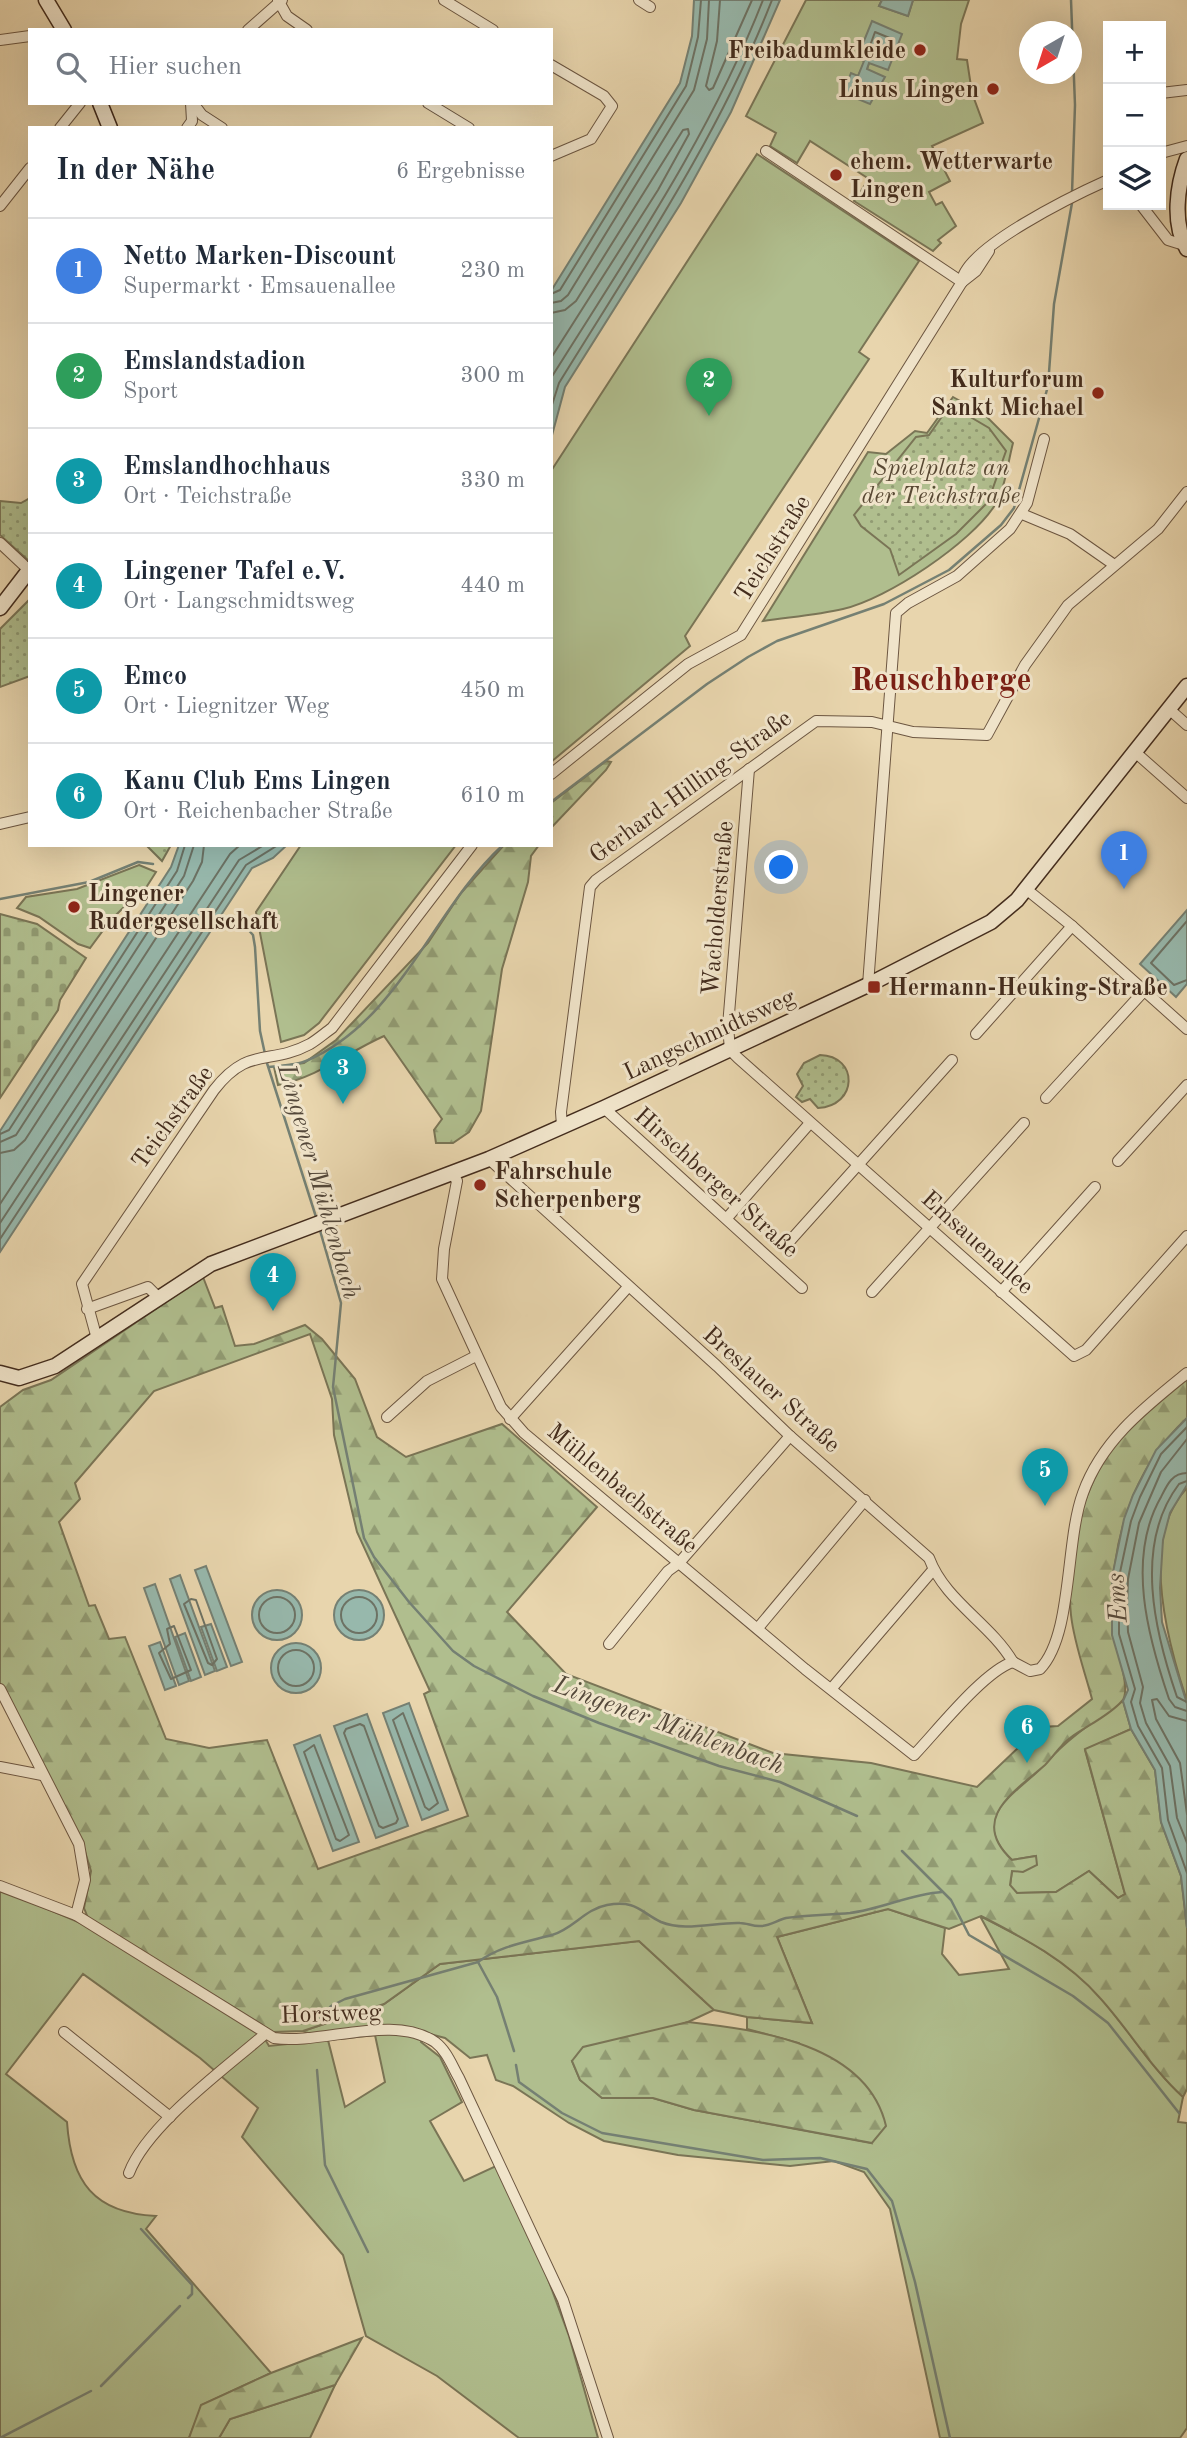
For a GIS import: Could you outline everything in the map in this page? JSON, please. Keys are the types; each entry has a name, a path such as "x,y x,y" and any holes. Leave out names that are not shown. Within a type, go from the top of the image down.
{"street":[{"path":"46,0 63,28"},
{"path":"444,0 490,28"},
{"path":"639,0 650,7"},
{"path":"250,28 280,1 286,16 304,28"},
{"path":"0,40 28,36"},
{"path":"553,66 604,96 612,106 590,139 553,155"},
{"path":"1166,92 1187,90"},
{"path":"62,126 78,105"},
{"path":"101,105 109,126"},
{"path":"188,126 192,121 192,105"},
{"path":"194,105 202,115 219,126"},
{"path":"431,105 466,126"},
{"path":"1166,151 1187,146"},
{"path":"765,150 962,282"},
{"path":"1186,247 1178,215 1187,159"},
{"path":"0,206 28,171"},
{"name":"Teichstraße","path":"553,772 688,664 741,635 962,282 976,271 990,249 1015,229 1103,182"},
{"path":"1145,210 1168,240 1186,247"},
{"path":"868,985 896,613 908,603 957,576 1022,514 1044,439"},
{"path":"1022,514 1070,534 1113,564 1158,529 1187,492"},
{"path":"0,543 28,569"},
{"name":"Gerhard-Hilling-Straße","path":"562,1126 561,1112 590,887 816,721 872,722 888,728 987,735 1010,690 1051,627 1081,592 1113,564"},
{"path":"0,608 28,571"},
{"name":"Langschmidtsweg","path":"1,1378 36,1375 97,1339 211,1264 489,1159 868,985 991,922 1026,889 1187,686"},
{"path":"1168,709 1187,725"},
{"path":"1135,752 1187,798"},
{"name":"Wacholderstraße","path":"730,1050 729,1026 749,769"},
{"path":"0,824 28,817"},
{"name":"Teichstraße","path":"97,1339 82,1284 214,1090 225,1076 249,1059 310,1044 332,1028 470,847"},
{"path":"1026,889 1072,926 1187,1029"},
{"path":"975,1034 1072,926"},
{"path":"1046,1098 1144,991"},
{"name":"Emsauenallee","path":"730,1050 1074,1356 1082,1354 1187,1236"},
{"path":"789,1242 952,1060"},
{"path":"1118,1161 1187,1085"},
{"name":"Hirschberger Straße","path":"604,1108 802,1288"},
{"path":"727,1219 810,1123"},
{"path":"872,1292 1024,1123"},
{"name":"Breslauer Straße","path":"489,1159 718,1366 790,1436 929,1558 942,1585 1004,1648 1013,1662"},
{"name":"Mühlenbachstraße","path":"452,1173 457,1181 444,1249 442,1279 476,1356 501,1407 510,1419 679,1563 914,1755 987,1678 1002,1666 1013,1662"},
{"path":"1001,1292 1096,1187"},
{"path":"87,1310 148,1287 160,1299"},
{"path":"510,1419 628,1287"},
{"path":"387,1417 427,1381 476,1356"},
{"path":"1013,1662 1030,1671 1040,1669 1052,1650 1062,1622 1077,1516 1083,1493 1099,1462 1130,1421 1187,1373"},
{"path":"609,1644 668,1571 679,1563 790,1436"},
{"path":"758,1628 865,1500"},
{"path":"832,1688 933,1570"},
{"path":"0,1689 79,1844 85,1880 75,1915"},
{"path":"0,1767 42,1775"},
{"name":"Horstweg","path":"0,1886 75,1915 265,2034 293,2040 376,2031 405,2032 420,2034 445,2052 563,2300 608,2438"},
{"path":"64,2032 170,2117"},
{"path":"129,2173 133,2161 170,2117 265,2034"}],"green space":[{"path":"806,0 882,0 879,6 908,16 913,0 969,0 961,24 957,59 967,60 972,93 983,123 932,146 950,181 929,192 936,205 942,202 956,226 938,240 941,243 933,251 854,201 869,179 810,141 797,163 770,146 776,133 746,116","holes":["902,34 869,63 867,69 877,95 858,76 865,61 858,58"]},
{"path":"757,154 919,261 859,352 869,359 685,636 690,646 553,760 553,468"},
{"path":"953,397 985,415 1013,443 1001,491 995,505 983,520 948,552 882,594 843,609 763,621 868,452 886,454 915,431 927,433"},
{"name":"Spielplatz an der Teichstraße","path":"950,405 989,428 1006,451 988,502 956,534 899,575 890,549 861,526 854,515 916,437 929,435"},
{"path":"28,499 28,560 0,535 0,501 21,503"},
{"path":"28,601 28,677 0,687 0,629"},
{"path":"606,761 611,762 553,826 553,801"},
{"path":"148,847 170,847 162,861"},
{"path":"300,847 454,847 319,1023 304,1035 281,1042 256,912"},
{"path":"502,847 538,847 531,856 528,882 502,969 481,1111 469,1132 453,1143 436,1143 434,1130 442,1119 384,1036 320,1070 278,1085 274,1067 304,1063 336,1040 428,943 461,893"},
{"name":"Lingener Rudergesellschaft","path":"139,865 156,872 135,905 123,908 90,948 78,944 39,917 17,908 26,897 77,889"},
{"path":"0,914 37,924 86,958 60,1000 58,1010 0,1098"},
{"path":"820,1055 833,1057 842,1063 849,1081 841,1099 818,1108 810,1099 802,1102 796,1097 803,1086 797,1074 804,1063"},
{"path":"203,1277 215,1308 222,1306 235,1346 254,1344 305,1325 322,1339 355,1379 377,1437 406,1457 502,1424 597,1507 507,1612 566,1674 773,1753 871,1763 977,1787 1040,1727 1058,1726 1092,1699 1071,1615 1071,1567 1079,1519 1097,1474 1122,1434 1144,1411 1187,1377 1187,1418 1151,1461 1138,1485 1120,1536 1112,1592 1112,1620 1124,1675 1125,1695 1111,1711 1066,1741 1045,1765 1010,1796 995,1819 994,1832 1012,1860 1036,1856 1037,1865 1023,1872 1012,1871 1010,1885 1017,1893 1056,1892 1089,1871 1118,1898 1125,1894 1085,1749 1131,1729 1155,1770 1161,1822 1181,1876 1187,1928 1187,2089 1183,2097 1161,2074 1111,2010 1074,1973 1045,1951 981,1916 949,1929 888,1909 777,1937 812,2023 747,2017 714,2010 639,1941 440,1964 384,2004 303,2031 273,2032 88,1918 84,1908 91,1871 82,1842 0,1694 0,1407 23,1390 51,1380","holes":["310,1334 332,1399 334,1435 357,1532 430,1691 424,1694 468,1816 318,1869 267,1740 209,1748 166,1739 125,1637 109,1639 95,1605 89,1606 59,1522 80,1499 75,1483 154,1391"]},
{"path":"1187,1488 1187,1701 1166,1622 1160,1562 1164,1534 1172,1509"},
{"path":"1123,1701 1131,1729 1085,1750 1125,1894 1118,1898 1089,1871 1056,1892 1017,1893 1010,1886 1012,1871 1036,1856 1012,1860 999,1844 994,1830 995,1817 1012,1794 1064,1745"},
{"path":"0,1889 83,1924 263,2036 269,2046 325,2040 303,2031 384,2004 440,1964 639,1941 714,2010 688,2022 572,2061 580,2080 602,2098 653,2098 694,2110 871,2143 799,2043 747,2029 747,2017 812,2023 777,1937 888,1909 945,1928 942,1954 959,1975 1009,1969 980,1916 1044,1951 1074,1972 1100,1997 1161,2074 1183,2097 1178,2122 1187,2123 1187,2428 1180,2438 940,2438 890,2209 864,2172 834,2161 790,2166 678,2155 604,2141 569,2123 513,2086 496,2080 487,2055 470,2058 445,2038 426,2033 421,2042 440,2057 462,2102 430,2121 464,2181 496,2166 545,2271 569,2336 598,2438 519,2438 437,2376 366,2336 343,2255 242,2137 258,2108 200,2058 83,1974 6,2074 67,2122 74,2162 90,2190 102,2201 116,2208 135,2214 156,2216 146,2229 271,2373 202,2405 189,2438 0,2438","holes":["375,2035 385,2082 345,2107 328,2040"]},
{"path":"688,2022 777,2037 834,2059 857,2076 875,2098 886,2126 872,2143 694,2110 653,2098 602,2098 580,2080 572,2061 583,2047"},
{"path":"362,2338 335,2385 230,2419 219,2438 189,2438 201,2405 271,2373"},
{"path":"335,2385 310,2438 219,2438 230,2419"}],"water":[{"path":"694,0 780,0 731,112 681,203 565,387 553,432 553,288 680,83 692,36"},
{"path":"882,0 913,0 908,16 879,6"},
{"path":"872,21 902,34 888,70 869,63 867,69 885,77 870,104 843,93 851,73 858,76 864,61 857,58"},
{"path":"178,847 285,847 273,858 252,868 0,1252 0,1131 171,867"},
{"path":"1187,910 1187,984 1176,997 1140,964"},
{"name":"Ems","path":"1187,1418 1187,1485 1170,1513 1163,1540 1160,1588 1162,1622 1187,1704 1187,1928 1181,1876 1161,1822 1155,1770 1131,1729 1123,1701 1128,1690 1112,1635 1112,1577 1124,1519 1133,1495 1156,1450"},
{"path":"206,1566 242,1662 231,1666 195,1570"},
{"path":"180,1575 215,1671 205,1675 170,1579"},
{"path":"155,1584 189,1681 179,1685 144,1588"},
{"path":"277,1590 295,1597 302,1615 295,1633 277,1640 259,1633 252,1615 259,1597"},
{"path":"359,1590 377,1597 384,1615 377,1633 359,1640 341,1633 334,1615 341,1597"},
{"path":"211,1624 227,1667 217,1671 201,1627"},
{"path":"185,1633 201,1677 191,1681 175,1637"},
{"path":"160,1642 176,1686 165,1690 149,1646"},
{"path":"296,1643 314,1650 321,1668 314,1686 296,1693 278,1686 271,1668 278,1650"},
{"path":"409,1703 448,1810 422,1820 383,1713"},
{"path":"367,1714 408,1826 376,1838 334,1726"},
{"path":"320,1735 359,1842 333,1851 294,1745"}],"waterway":[{"path":"1071,0 1075,105 1072,193"},
{"path":"553,800 707,684 748,657 777,641 884,604 949,570 1001,525 1014,508 1048,386 1054,304 1072,203"},
{"path":"269,1067 306,1061 339,1043 366,1020 391,992 478,871 501,847"},
{"name":"Lingener Mühlenbach","path":"0,899 89,882 138,862 153,864"},
{"name":"Lingener Mühlenbach","path":"244,925 253,935 255,947 260,1031 265,1054"},
{"name":"Lingener Mühlenbach","path":"266,1060 316,1217"},
{"name":"Lingener Mühlenbach","path":"319,1227 341,1303 333,1387 364,1538 374,1557 409,1602 453,1651 474,1666 533,1696 599,1723 719,1766 780,1782 857,1816"},
{"name":"Lingener Mühlenbach","path":"902,1851 951,1900 969,1935 1073,1996 1108,2023 1179,2113"},
{"path":"320,2019 331,2006 345,1999 478,1962 504,1948 559,1932 599,1907 607,1905 632,1906 670,1925 740,1923 758,1926 786,1918 862,1911 942,1892"},
{"path":"478,1962 497,1997 514,2051"},
{"path":"516,2065 519,2082 562,2113 602,2133 763,2160 820,2158 867,2169 892,2201 915,2282 950,2438"},
{"path":"317,2070 325,2165 368,2252"},
{"path":"141,2229 192,2285 192,2294 188,2298"},
{"path":"101,2386 180,2306"},
{"path":"0,2438 91,2391"}],"place":[{"name":"Freibadumkleide","path":"920,50"},
{"name":"Linus Lingen","path":"993,89"},
{"name":"ehem. Wetterwarte Lingen","path":"836,175"},
{"name":"Kulturforum Sankt Michael","path":"1098,393"},
{"name":"Emslandstadion","path":"709,416"},
{"name":"Netto Marken-Discount","path":"1124,889"},
{"name":"Lingener Rudergesellschaft","path":"74,907"},
{"name":"Hermann-Heuking-Straße","path":"874,987"},
{"name":"Emslandhochhaus","path":"343,1104"},
{"name":"Fahrschule Scherpenberg","path":"480,1185"},
{"name":"Lingener Tafel e.V.","path":"273,1311"},
{"name":"Emco","path":"1045,1506"},
{"name":"Kanu Club Ems Lingen","path":"1027,1763"}],"district":[{"name":"Reuschberge","path":"941,679"}]}
